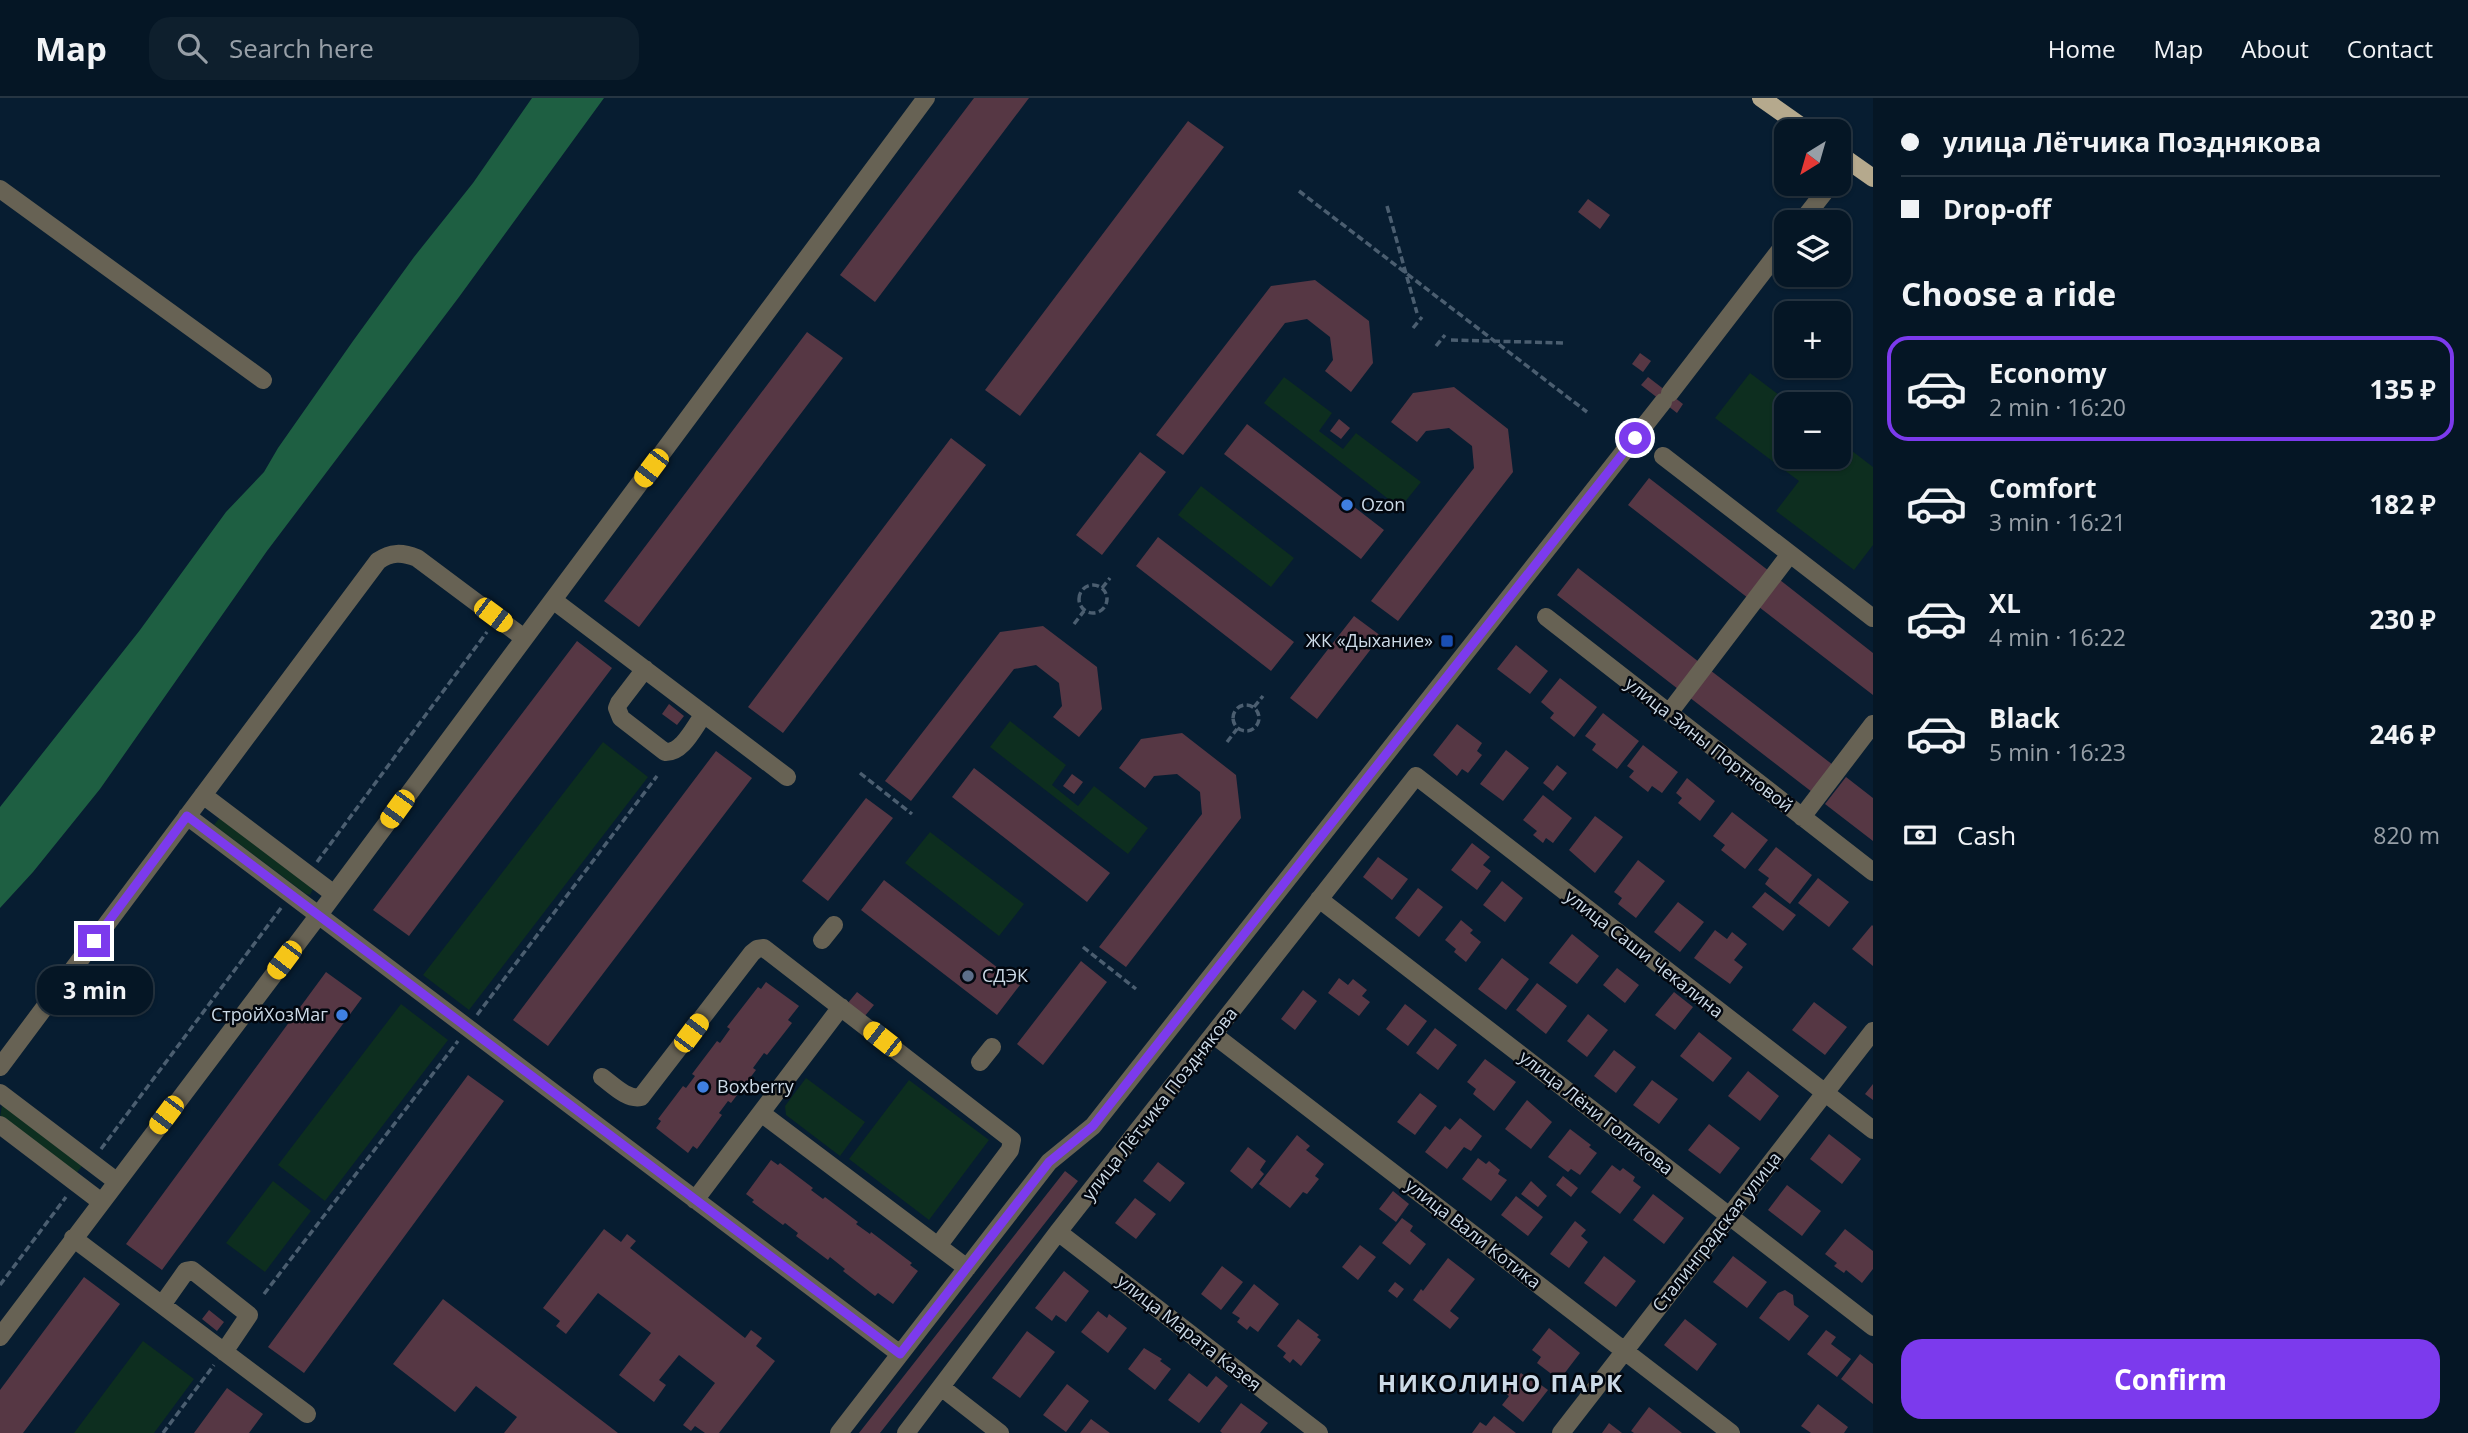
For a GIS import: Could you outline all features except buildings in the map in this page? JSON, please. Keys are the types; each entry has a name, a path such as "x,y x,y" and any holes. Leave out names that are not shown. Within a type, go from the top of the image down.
{"main road":[{"path":"1761,98 1791,119"},
{"path":"1852,167 1873,178"}],"street":[{"path":"0,1337 100,1201 318,916 926,98"},
{"path":"0,188 263,380"},
{"path":"1810,210 1822,196"},
{"path":"839,1433 1049,1162 1093,1126 1774,258"},
{"path":"1663,456 1873,618"},
{"path":"0,1067 378,561 386,555 406,553 417,558 524,638"},
{"path":"1669,713 1790,554"},
{"path":"553,600 787,777"},
{"name":"улица Зины Портновой","path":"1546,617 1873,872"},
{"path":"645,669 619,703 617,708 621,719 665,752 671,752 679,747 704,714"},
{"path":"1802,817 1873,724"},
{"name":"улица Лётчика Позднякова","path":"906,1433 1416,776"},
{"name":"улица Саши Чекалина","path":"1416,776 1873,1130"},
{"path":"203,795 334,894"},
{"path":"187,816 900,1354"},
{"name":"улица Лёни Голикова","path":"1319,899 1873,1327"},
{"path":"822,940 834,925"},
{"path":"602,1077 628,1096 635,1099 641,1097 757,949 764,948 1012,1140 1010,1150 938,1246"},
{"path":"695,1200 841,1007"},
{"name":"Сталинградская улица","path":"1561,1433 1873,1031"},
{"name":"улица Вали Котика","path":"1214,1035 1731,1433"},
{"path":"980,1062 992,1047"},
{"path":"0,1093 116,1181"},
{"path":"761,1113 967,1268"},
{"path":"0,1125 100,1201"},
{"name":"улица Марата Казея","path":"1059,1233 1319,1433"},
{"path":"73,1238 307,1414"},
{"path":"162,1305 186,1271 192,1270 249,1315 224,1352"},
{"path":"941,1387 1000,1433"}],"path":[{"path":"1299,191 1587,412"},
{"path":"1387,206 1417,313"},
{"path":"1413,328 1422,317"},
{"path":"1436,346 1445,335"},
{"path":"1451,340 1565,343"},
{"path":"1102,588 1110,578"},
{"path":"1096,585 1102,588 1107,599 1106,605 1096,613 1084,611 1079,600 1084,588 1096,585"},
{"path":"1074,624 1084,611"},
{"path":"315,864 490,629"},
{"path":"1254,707 1263,696"},
{"path":"1249,705 1254,707 1260,718 1258,724 1249,731 1237,729 1232,718 1237,708 1249,705"},
{"path":"1227,742 1237,729"},
{"path":"860,773 912,814"},
{"path":"91,1162 285,904"},
{"path":"1083,947 1136,989"},
{"path":"0,1285 76,1183"},
{"path":"163,1433 224,1352"}],"green space":[{"path":"532,98 604,98 459,297 267,551 100,789 33,872 0,908 0,807 140,630 226,512 264,472 353,341 414,257 473,183"},
{"path":"1750,373 1775,392 1774,462 1715,418"},
{"path":"1284,377 1332,413 1319,431 1343,449 1356,433 1421,482 1400,508 1264,403"},
{"path":"1851,450 1873,467 1873,545 1854,570 1776,511 1799,481 1783,469 1851,469"},
{"path":"1201,486 1294,558 1271,587 1178,515"},
{"path":"1010,721 1066,765 1052,785 1078,806 1094,786 1148,828 1128,854 990,747"},
{"path":"603,742 648,777 469,1010 423,975"},
{"path":"221,816 314,887 310,895 214,825"},
{"path":"930,832 1024,904 999,936 905,863"},
{"path":"401,1004 448,1040 325,1201 278,1165"},
{"path":"806,1078 865,1122 840,1156 786,1115 785,1106"},
{"path":"909,1080 989,1140 929,1220 849,1159"},
{"path":"2,1105 82,1166 75,1175 0,1118"},
{"path":"273,1181 311,1211 265,1272 226,1243"},
{"path":"143,1341 194,1379 154,1433 74,1433"}],"place":[{"name":"Ozon","path":"1347,505"},
{"name":"ЖК «Дыхание»","path":"1447,641"},
{"name":"СДЭК","path":"968,976"},
{"name":"СтройХозМаг","path":"342,1015"},
{"name":"Boxberry","path":"703,1087"}],"district":[{"name":"НИКОЛИНО ПАРК","path":"1501,1384"}],"route":[{"path":"94,941 187,816 900,1354 1049,1162 1093,1126 1635,438"}]}
